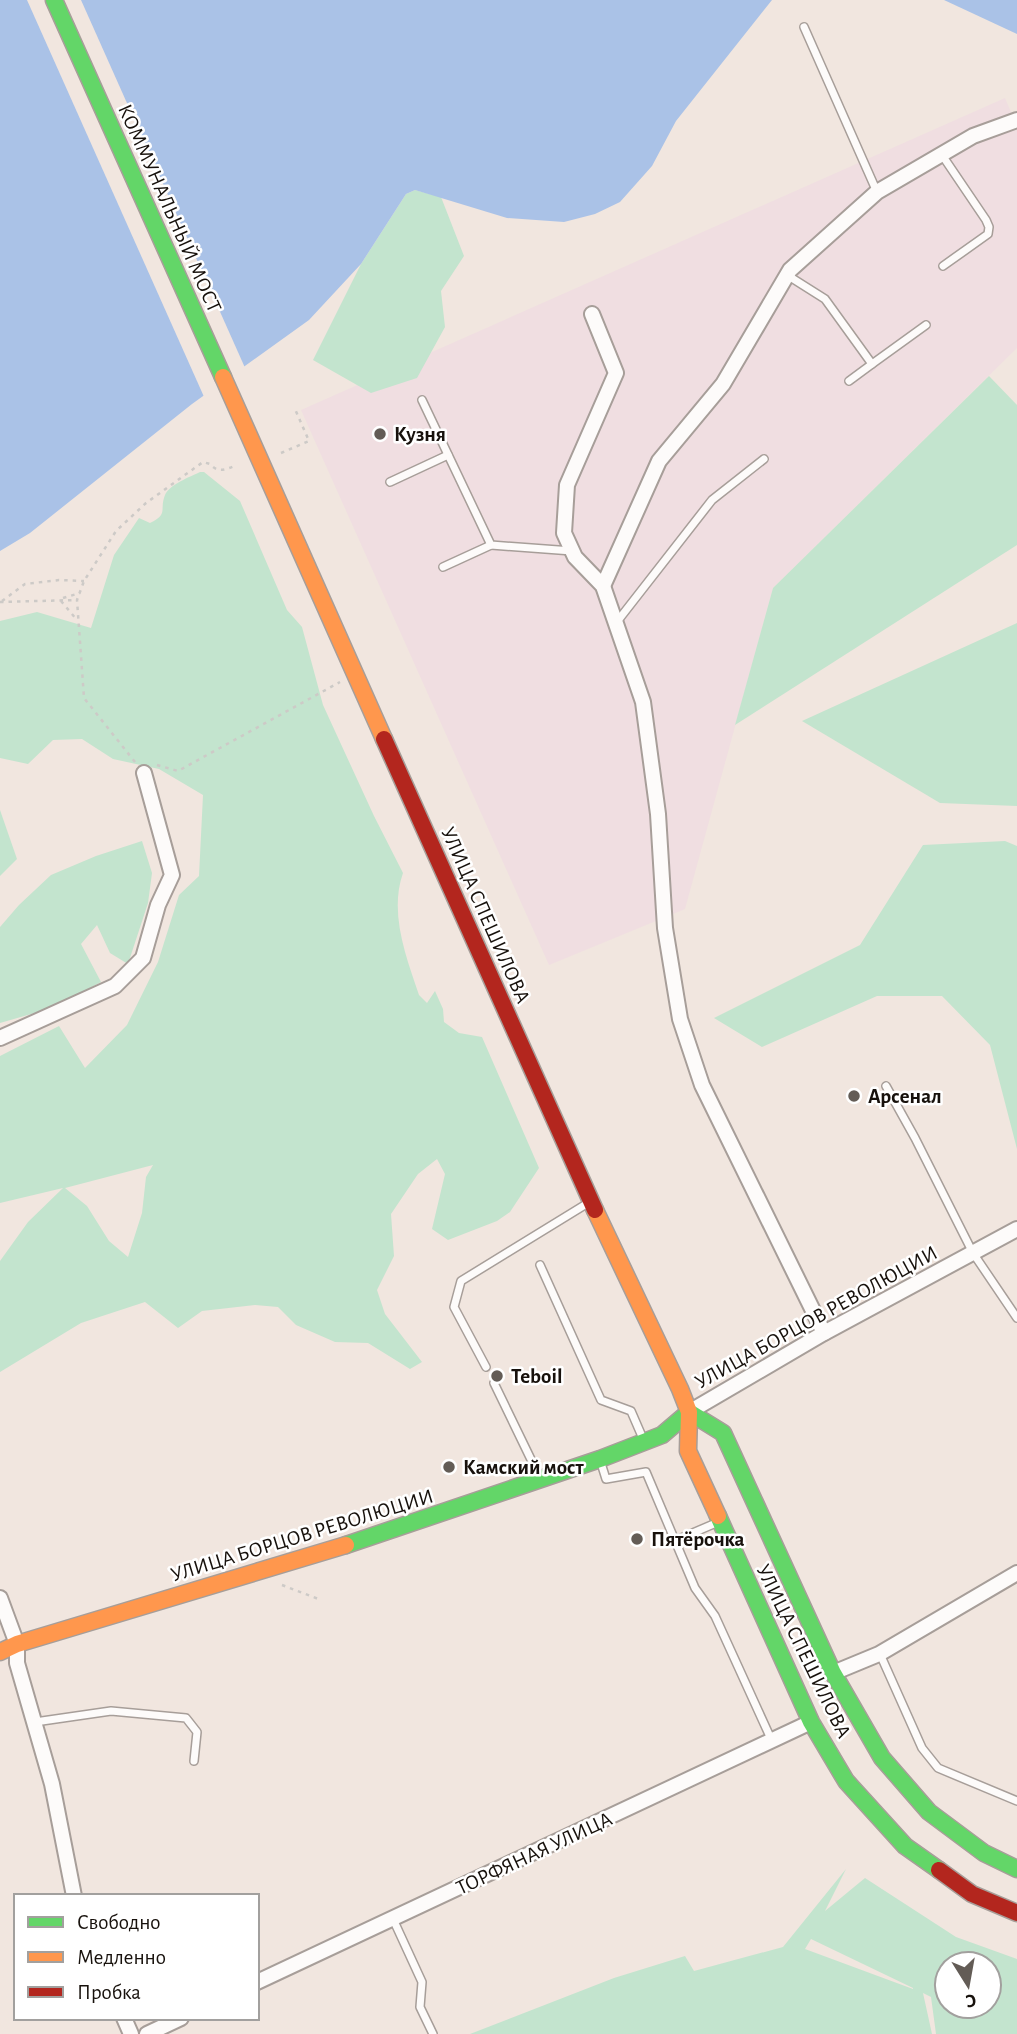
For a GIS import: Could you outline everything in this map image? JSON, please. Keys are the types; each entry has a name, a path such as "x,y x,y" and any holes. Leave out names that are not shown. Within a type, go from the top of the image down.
{"main road":[{"name":"КОММУНАЛЬНЫЙ МОСТ","path":"54,0 247,433"},
{"name":"УЛИЦА СПЕШИЛОВА","path":"247,433 591,1201 690,1412 688,1451 811,1722 846,1782 905,1846 972,1894 1017,1913"},
{"name":"УЛИЦА СПЕШИЛОВА","path":"690,1412 723,1433 833,1673 882,1758 929,1812 984,1853 1017,1869"},
{"name":"УЛИЦА БОРЦОВ РЕВОЛЮЦИИ","path":"0,1652 17,1644 426,1519 600,1459 662,1435 690,1412"}],"street":[{"path":"604,586 659,461 723,384 787,275 877,192 973,136 1017,120"},
{"path":"592,314 615,373 567,485 564,533 573,552 604,586 643,702 659,814 665,928 680,1019 702,1084 824,1333"},
{"path":"0,1038 115,986 144,958 158,905 172,875 148,768"},
{"name":"УЛИЦА БОРЦОВ РЕВОЛЮЦИИ","path":"690,1412 824,1333 1017,1229"},
{"path":"833,1673 879,1654 1017,1573"},
{"path":"0,1598 17,1644 17,1663 52,1784 74,1894"},
{"name":"ТОРФЯНАЯ УЛИЦА","path":"259,1981 811,1722"},
{"path":"147,2034 177,2020"}],"lane":[{"path":"804,27 877,192"},
{"path":"941,154 989,227 988,234 943,266"},
{"path":"787,275 825,299 872,364"},
{"path":"849,381 926,325"},
{"path":"422,400 491,545"},
{"path":"390,482 448,455"},
{"path":"616,623 712,500 764,459"},
{"path":"443,567 491,545 573,552"},
{"path":"886,1086 974,1253 1017,1318"},
{"path":"486,1367 454,1307 461,1280 591,1201"},
{"path":"540,1265 601,1400 631,1411 645,1441"},
{"path":"494,1383 541,1478"},
{"path":"600,1459 606,1479 646,1472 695,1588 715,1616 772,1741"},
{"path":"674,1541 720,1521"},
{"path":"879,1654 922,1748 938,1768 1017,1801"},
{"path":"34,1722 111,1711 186,1718 197,1732 194,1761"},
{"path":"984,1853 1017,1857"},
{"path":"393,1919 422,1982 420,2007 433,2034"}],"path":[{"path":"281,453 309,441 295,409"},
{"path":"237,465 220,471 203,462 158,494 116,531 84,581 77,600 84,698 148,768 178,771 340,682"},
{"path":"1,601 25,584 58,580 84,581"},
{"path":"60,599 81,593"},
{"path":"60,599 77,620"},
{"path":"1,601 77,600"},
{"path":"279,1584 321,1600"}],"shaded area":[{"path":"1005,98 1017,126 1017,348 773,588 685,909 549,965 301,410"}],"green space":[{"path":"415,190 441,197 464,256 441,291 445,327 417,378 371,393 313,360 361,264 406,194"},
{"path":"989,376 1017,405 1017,545 735,725 773,588"},
{"path":"204,472 240,501 287,610 302,627 323,705 403,873 399,888 398,919 419,995 427,1003 435,991 443,1009 444,1022 459,1033 482,1037 539,1168 510,1212 497,1221 448,1240 432,1229 445,1174 437,1159 418,1174 391,1214 394,1256 377,1290 385,1314 422,1362 410,1369 368,1343 335,1342 296,1325 278,1307 255,1305 202,1311 178,1328 145,1302 81,1323 0,1372 0,1261 28,1222 63,1188 0,1203 0,1056 59,1026 85,1068 127,1025 158,962 179,895 199,876 203,795 159,769 113,759 82,739 53,740 28,764 0,758 0,621 37,612 91,628 114,555 139,518 150,523 160,517 163,500 168,491","holes":["153,1165 146,1177 142,1213 128,1257 109,1241 87,1206 65,1188"]},
{"path":"1017,623 1017,806 940,803 802,721"},
{"path":"0,810 17,859 0,876"},
{"path":"142,841 152,873 148,903 128,964 110,953 97,925 81,944 101,982 52,1008 0,1023 0,927 51,875"},
{"path":"1005,841 1017,846 1017,1149 990,1045 942,996 877,996 762,1047 714,1018 860,945 923,845"},
{"path":"846,1869 825,1911 865,1878 956,1937 992,1950 933,1950 933,2012 931,1997 923,1993 932,2034 470,2034 614,1978 685,1956 694,1971 783,1947","holes":["811,1939 913,1989 805,1949"]},
{"path":"1003,1954 1017,1959 1017,2034 936,2034 934,2020 1003,2020"}],"water":[{"path":"0,0 772,0 676,121 652,166 620,202 595,214 564,222 507,218 415,190 406,194 361,264 309,320 192,404 30,533 0,551"},
{"path":"944,0 1017,0 1017,34"}],"pier":[{"path":"27,0 81,0 246,370 205,399"}],"traffic: fast":[{"path":"54,0 223,377"},
{"path":"346,1545 600,1459 662,1435 689,1412"},
{"path":"689,1412 723,1433 833,1673 882,1758 929,1812 984,1853 1017,1869"},
{"path":"718,1516 811,1722 846,1781 905,1846 939,1870"}],"traffic: slow":[{"path":"223,377 384,739"},
{"path":"595,1210 680,1389 689,1412 688,1451 718,1516"},
{"path":"0,1652 17,1644 346,1545"}],"traffic: jam":[{"path":"384,739 595,1210"},
{"path":"939,1870 972,1894 1017,1913"}],"place":[{"name":"Кузня","path":"380,434"},
{"name":"Арсенал","path":"854,1096"},
{"name":"Teboil","path":"497,1376"},
{"name":"Камский мост","path":"449,1467"},
{"name":"Пятёрочка","path":"637,1539"}]}
